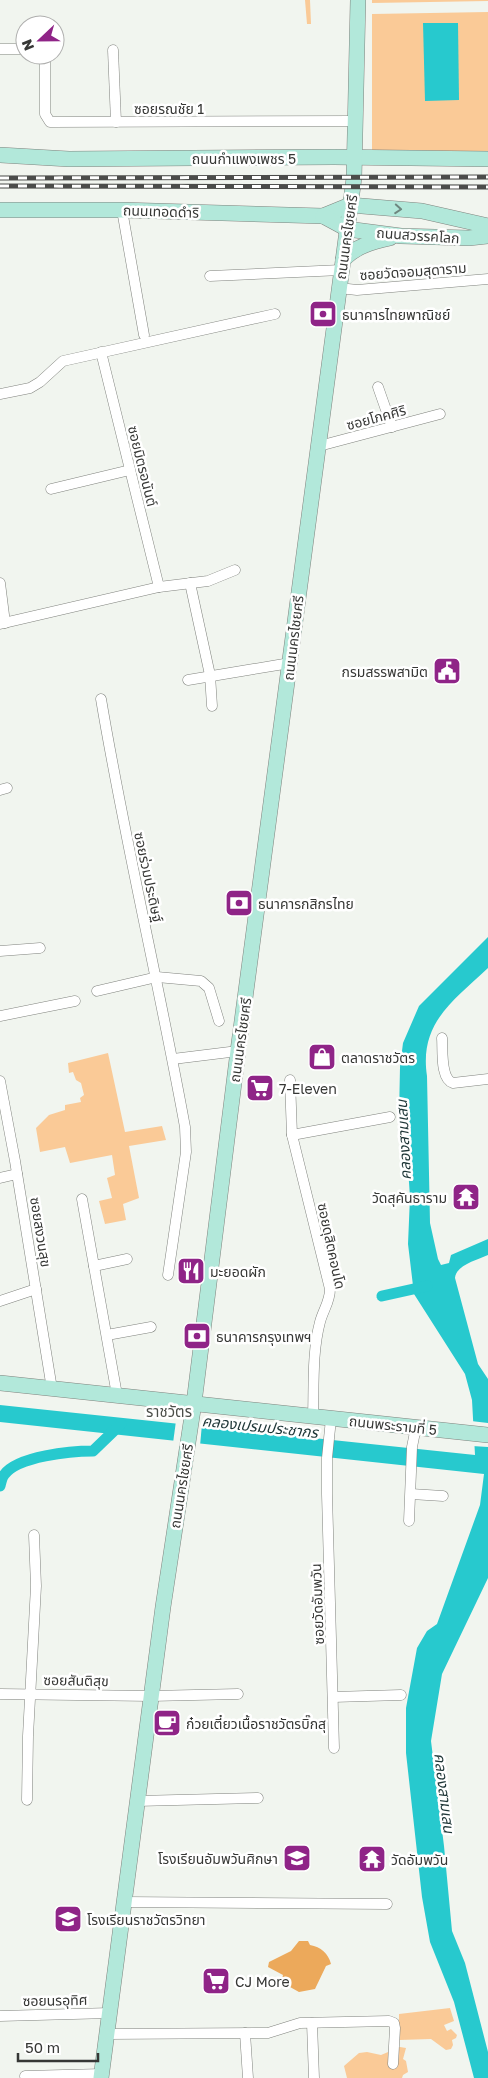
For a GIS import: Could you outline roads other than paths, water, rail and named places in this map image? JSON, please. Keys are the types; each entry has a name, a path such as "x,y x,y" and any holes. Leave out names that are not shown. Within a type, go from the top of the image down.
{"main road":[{"name":"ถนนนครไชยศรี","path":"101,2076 151,1696 194,1403 238,1051 356,158 358,0"},
{"name":"ถนนกำแพงเพชร 5","path":"0,155 69,159 488,159"},
{"name":"ถนนเทอดดำริ","path":"0,210 122,210 323,216 350,205"},
{"name":"ถนนสวรรคโลก","path":"350,205 422,211 488,226"},
{"name":"ถนนเทอดดำริ","path":"323,216 347,229"},
{"name":"ถนนสวรรคโลก","path":"347,229 401,236 469,238 488,236"},
{"path":"342,265 351,251 360,246 401,236"},
{"name":"ถนนพระรามที่ 5","path":"0,1383 488,1435"}],"street":[{"path":"0,49 15,49"},
{"path":"113,50 116,122"},
{"name":"ซอยรณชัย 1","path":"46,65 45,114 50,122 357,122"},
{"path":"122,210 144,336"},
{"path":"210,276 342,265"},
{"name":"ซอยวัดจอมสุดาราม","path":"339,288 358,290 488,279"},
{"path":"0,394 35,385 63,361 275,314"},
{"name":"ซอยมิตรอนันต์","path":"101,352 159,587"},
{"path":"378,387 392,427"},
{"name":"ซอยโภคศิริ","path":"318,446 440,414"},
{"path":"51,489 130,470"},
{"path":"0,583 2,623 159,587 208,581 235,570"},
{"path":"190,583 210,675 212,706"},
{"path":"188,680 210,675 290,664"},
{"name":"ซอยร่วมประดิษฐ์","path":"101,699 119,803 157,977 185,1127 186,1152 168,1275"},
{"path":"0,951 40,948"},
{"path":"97,991 157,977 193,979 207,984 219,1021"},
{"path":"0,1016 75,1001"},
{"path":"442,1038 445,1076 449,1082 488,1079"},
{"path":"173,1060 238,1051"},
{"name":"ซอยดุสิตคอนโด","path":"290,1080 292,1135 330,1289 330,1300 320,1322 317,1341 313,1417"},
{"name":"ซอยสงวนสุข","path":"0,1081 52,1389"},
{"path":"292,1135 390,1117"},
{"path":"0,1178 17,1174"},
{"path":"82,1199 117,1395"},
{"path":"94,1266 127,1259"},
{"path":"0,1301 36,1289"},
{"path":"107,1335 151,1327"},
{"name":"ซอยวัดอัมพวัน","path":"331,1419 327,1458 334,1748"},
{"path":"409,1521 412,1447 420,1428"},
{"path":"411,1494 444,1496"},
{"path":"27,1800 36,1586 34,1535"},
{"name":"ซอยสันติสุข","path":"0,1694 151,1696 238,1694"},
{"path":"333,1697 400,1695"},
{"path":"137,1801 258,1798"},
{"path":"124,1902 387,1904"},
{"name":"ซอยนรอุทิศ","path":"0,2016 110,2013"},
{"path":"107,2034 274,2032 292,2024 392,2022 395,2033 393,2064"},
{"path":"312,2023 314,2078"},
{"path":"245,2033 248,2078"},
{"path":"25,2076 101,2076"}],"water":[{"path":"423,23 458,23 459,100 425,101"},
{"path":"488,937 488,968 441,1014 428,1041 426,1057 430,1223 438,1259 441,1265 449,1263 451,1255 488,1239 488,1255 463,1266 456,1273 455,1278 478,1364 488,1379 488,1578 442,1674 431,1741 452,1931 465,1963 488,2052 488,2078 474,2078 454,2002 430,1942 422,1897 406,1753 406,1708 417,1648 427,1631 437,1624 480,1505 484,1474 0,1422 0,1405 475,1455 472,1400 465,1374 414,1294 408,1244 410,1197 408,1168 399,1116 400,1067 403,1043 419,1006"}],"waterway":[{"path":"382,1296 427,1286"},
{"path":"0,1486 4,1475 20,1463 46,1456 93,1451 121,1424"}],"railway":[{"path":"0,178 488,177"},
{"path":"0,186 488,187"}],"place":[{"name":"ธนาคารไทยพาณิชย์","path":"323,314"},
{"name":"กรมสรรพสามิต","path":"447,671"},
{"name":"ธนาคารกสิกรไทย","path":"239,903"},
{"name":"ตลาดราชวัตร","path":"322,1057"},
{"name":"7-Eleven","path":"260,1088"},
{"name":"วัดสุคันธาราม","path":"466,1197"},
{"name":"มะยอดผัก","path":"191,1271"},
{"name":"ธนาคารกรุงเทพฯ","path":"197,1336"},
{"name":"ก๋วยเตี๋ยวเนื้อราชวัตรบิ๊กสุ","path":"167,1723"},
{"name":"โรงเรียนอัมพวันศิกษา","path":"297,1858"},
{"name":"วัดอัมพวัน","path":"372,1859"},
{"name":"โรงเรียนราชวัตรวิทยา","path":"68,1919"},
{"name":"CJ More","path":"216,1981"}],"district":[{"name":"ราชวัตร","path":"169,1411"}],"water label":[{"name":"คลองสามเสน","path":"403,1140"},
{"name":"คลองเปรมประชากร","path":"260,1426"},
{"name":"คลองสามเสน","path":"445,1793"}]}
